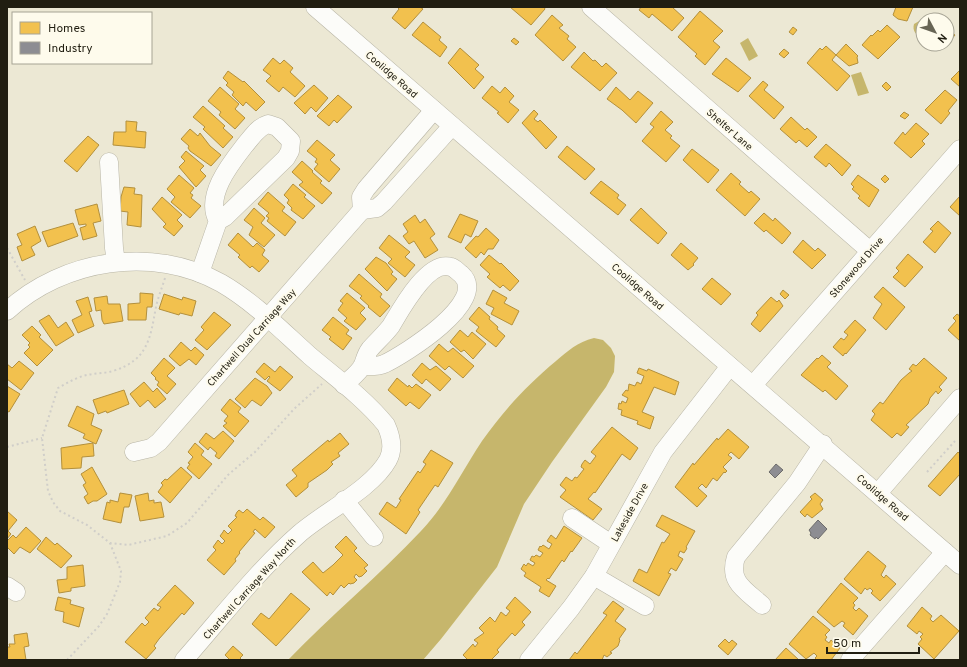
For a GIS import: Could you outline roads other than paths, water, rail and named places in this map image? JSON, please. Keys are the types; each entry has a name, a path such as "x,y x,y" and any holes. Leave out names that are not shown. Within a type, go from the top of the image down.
{"street":[{"name":"Coolidge Road","path":"316,7 960,565"},
{"name":"Shelter Lane","path":"591,7 870,251"},
{"path":"434,110 366,189 361,197 362,210 377,208 384,202 452,126"},
{"path":"200,273 218,221 215,212 220,179 230,164 258,130 268,124 277,127 291,141 290,151 286,158 225,217 218,221"},
{"name":"Stonewood Drive","path":"753,385 960,149"},
{"path":"109,162 116,262"},
{"name":"Chartwell Dual Carriage Way","path":"134,452 147,449 159,442 362,210"},
{"name":"Chartwell Carriage Way North","path":"7,311 32,291 69,273 93,266 116,262 142,262 168,265 200,273 236,293 268,319 344,385 386,425 390,434 392,450 382,468 344,500 301,532 277,554 184,660"},
{"path":"344,385 362,366 369,350 390,327 414,288 431,274 447,266 452,267 464,277 467,284 466,292 459,308 449,319 417,344 382,364 362,366"},
{"name":"Lakeside Drive","path":"529,660 571,608 594,576 663,452 730,366"},
{"path":"878,493 960,398"},
{"path":"762,605 739,585 734,577 732,568 736,557 797,483 822,444"},
{"path":"344,500 374,538"},
{"path":"572,518 611,544"},
{"path":"850,660 945,552"},
{"path":"594,576 645,606"}]}
